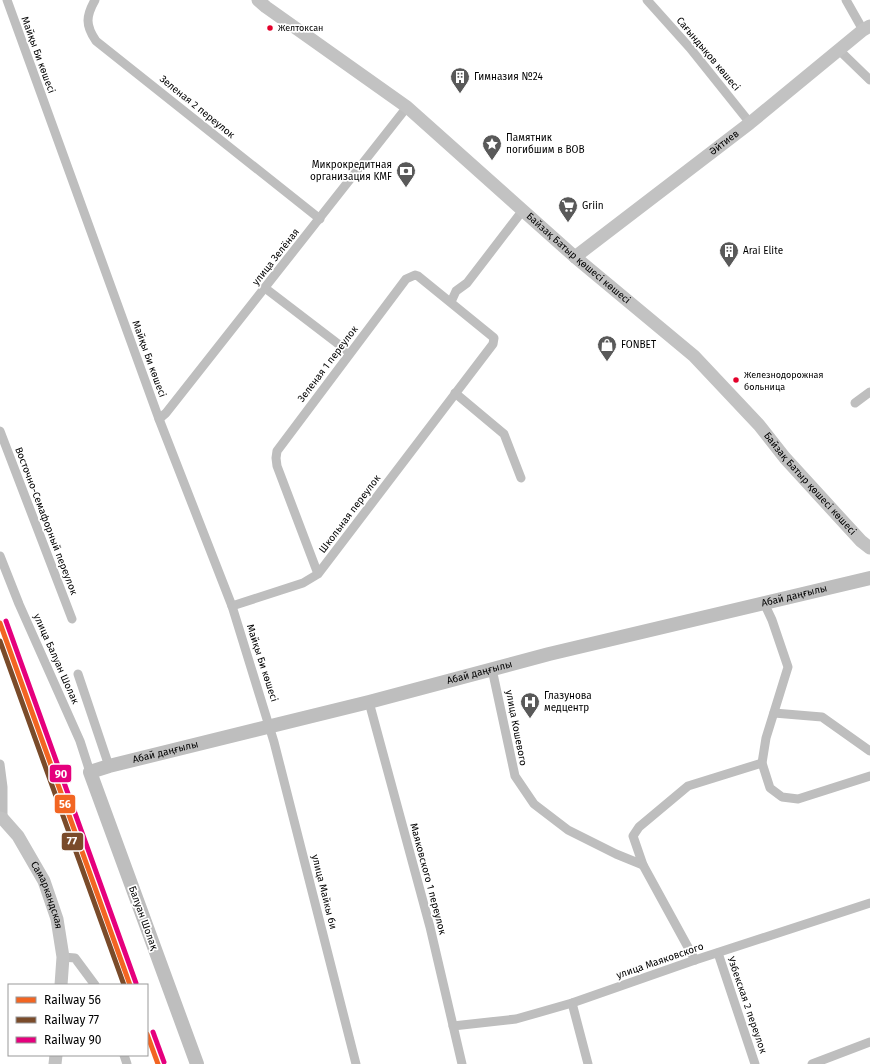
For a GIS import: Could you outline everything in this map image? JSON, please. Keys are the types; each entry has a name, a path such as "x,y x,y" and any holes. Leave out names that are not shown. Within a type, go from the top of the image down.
{"main road":[{"name":"Байзақ Батыр қөшесі көшесі","path":"258,0 407,107 576,257 694,356 759,425 785,458 870,548"},
{"name":"Әйтиев","path":"576,257 750,123 867,28"},
{"name":"Абай даңғылы","path":"90,772 369,702 492,669 870,578"},
{"name":"Балуан Шолақ","path":"90,772 197,1064"},
{"name":"Самаркандская","path":"2,818 18,836 44,881 57,919 63,957 61,984"}],"street":[{"name":"Майқы Би көшесі","path":"7,0 159,419 232,606 270,726"},
{"name":"Зеленая 2 переулок","path":"95,0 88,12 89,31 96,41 320,219"},
{"name":"Сағындықов көшесі","path":"647,0 690,48 750,123"},
{"path":"846,0 867,28"},
{"path":"839,50 870,80"},
{"name":"улица Зелёная","path":"159,419 166,413 407,107"},
{"path":"451,302 456,291 467,282 523,210"},
{"name":"Зеленая 1 переулок","path":"318,574 277,466 277,451 406,279 408,277 418,276 493,336 493,344"},
{"path":"265,288 350,353"},
{"name":"Школьная переулок","path":"232,606 303,583 318,574 493,344"},
{"path":"856,402 870,392"},
{"path":"455,393 504,434 521,478"},
{"name":"Восточно-Семафорный переулок","path":"0,431 72,619"},
{"name":"улица Балуан Шолак","path":"0,556 80,741 90,772"},
{"path":"764,604 772,620 788,667 766,738 762,764 770,788 782,797 798,800 870,776"},
{"name":"улица Кошевого","path":"492,669 515,776 534,804 568,830 616,854 643,865"},
{"path":"78,674 109,766"},
{"name":"Маяковского 1 переулок","path":"369,702 430,926 462,1064"},
{"path":"774,713 822,717 870,751"},
{"name":"улица Майкы би","path":"270,726 356,1064"},
{"path":"0,764 3,787 2,818"},
{"path":"695,960 643,865 633,836 639,827 688,786 762,764"},
{"name":"улица Маяковского","path":"453,1026 516,1019 572,1003 695,960 870,903"},
{"name":"Узбекская 2 переулок","path":"718,953 755,1064"},
{"path":"63,957 75,958 94,984"},
{"path":"572,1003 588,1064"},
{"path":"812,1064 870,1042"}],"rail line":[{"name":"90","path":"6,621 136,983"},
{"name":"56","path":"0,623 130,984"},
{"name":"77","path":"0,641 124,984"},
{"name":"90","path":"153,1032 164,1062"},
{"name":"56","path":"148,1037 158,1064"}],"place":[{"name":"Желтоксан","path":"270,28"},
{"name":"Гимназия №24","path":"460,94"},
{"name":"Памятник погибшим в ВОВ","path":"492,161"},
{"name":"Микрокредитная организация KMF","path":"406,188"},
{"name":"Griin","path":"568,223"},
{"name":"Arai Elite","path":"729,268"},
{"name":"FONBET","path":"607,362"},
{"name":"Железнодорожная больница","path":"736,380"},
{"name":"Глазунова медцентр","path":"530,719"}]}
